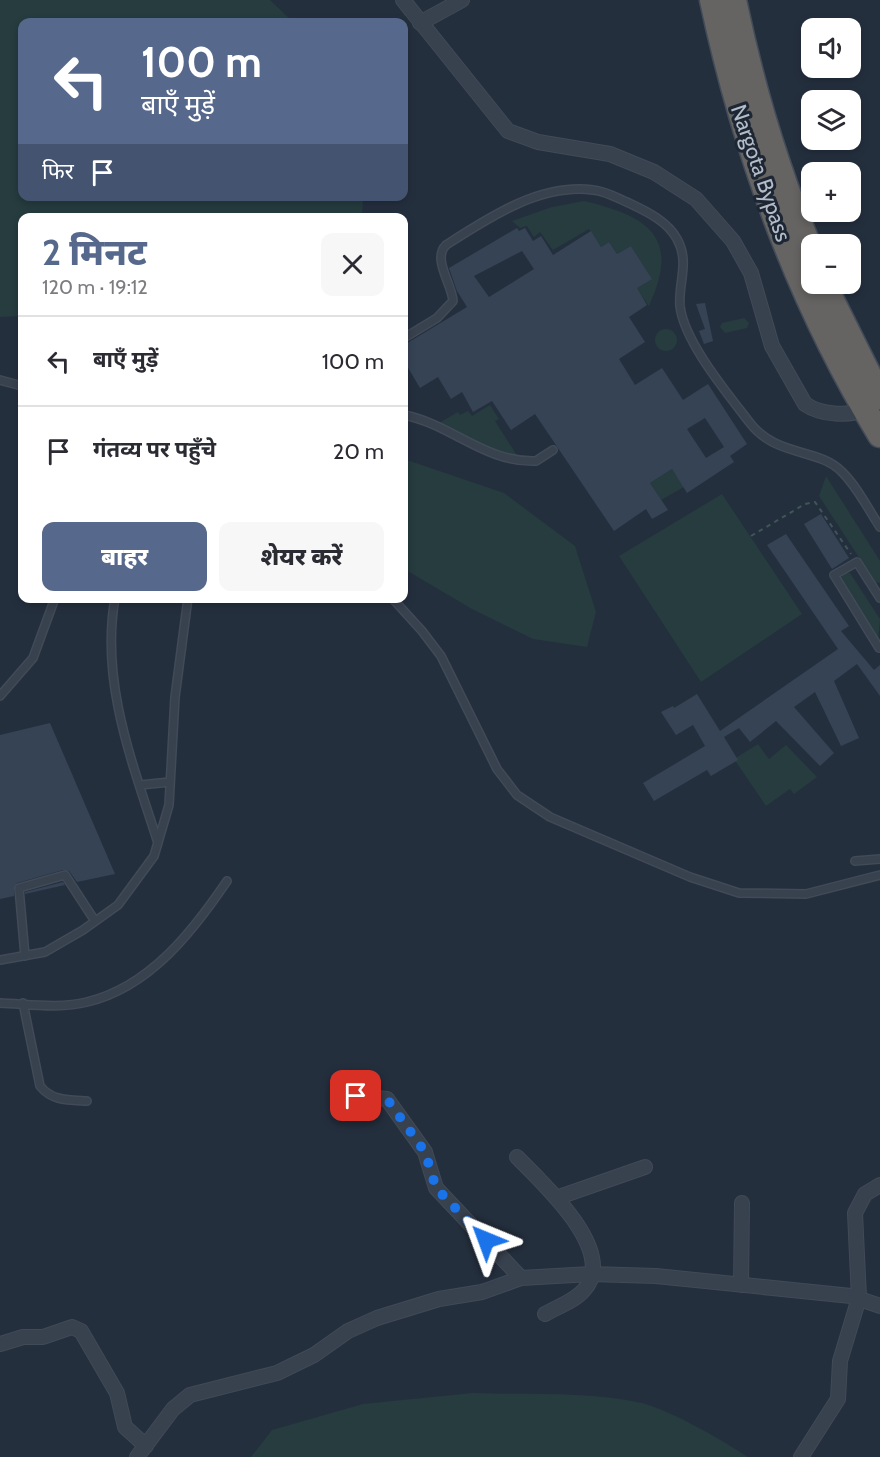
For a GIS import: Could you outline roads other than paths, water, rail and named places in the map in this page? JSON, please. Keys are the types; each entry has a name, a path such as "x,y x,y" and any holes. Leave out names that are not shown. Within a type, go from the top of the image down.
{"highway":[{"name":"Nargota Bypass","path":"712,0 737,104 772,214 811,308 869,388"},
{"name":"Nargota Bypass","path":"734,0 748,63 771,144 805,234"},
{"name":"Nargota Bypass","path":"828,294 869,388 880,435"}],"street":[{"path":"403,0 508,131 538,141 610,154 654,172 696,199 733,241 751,273 772,346 805,404 811,408 831,413 869,388"},
{"path":"420,23 462,0"},
{"path":"356,1096 380,1096 387,1099 425,1152 436,1188 521,1278"},
{"path":"517,1157 556,1198 584,1233 589,1249 591,1274 582,1293 544,1314"},
{"path":"556,1198 645,1167"},
{"path":"801,1457 838,1399 840,1361 859,1298 855,1214 865,1194 880,1185"},
{"path":"741,1285 742,1203"},
{"path":"137,1457 173,1408 190,1395 277,1373 314,1355 348,1331 377,1318 439,1299 482,1292 521,1278 591,1274 656,1276 859,1298 880,1306"},
{"path":"0,1344 23,1337 54,1335 72,1327 81,1331 117,1393 122,1423 146,1446"}],"lane":[{"path":"408,336 437,318 453,301 452,290 440,258 441,251 446,245 488,219 541,196 577,189 608,194 663,222 676,237 685,263 680,305 685,324 697,349 752,425 767,439 783,447 825,461 841,470 880,527"},
{"path":"0,380 18,385"},
{"path":"408,416 434,424 490,455 536,461 553,450"},
{"path":"879,648 834,575 857,562 880,598"},
{"path":"0,696 33,658 53,603"},
{"path":"115,603 112,669 119,721 158,843"},
{"path":"0,960 45,952 95,921 118,905 154,856 169,805 175,697 187,603"},
{"path":"397,603 441,656 497,769 517,795 550,817 679,873 739,894 806,894 880,875"},
{"path":"140,785 170,782"},
{"path":"855,861 880,859"},
{"path":"25,956 19,888 65,875 95,921"},
{"path":"0,1003 87,1002 125,987 159,962 193,931 227,881"},
{"path":"23,1004 40,1086 46,1094 58,1099 87,1101"}]}
